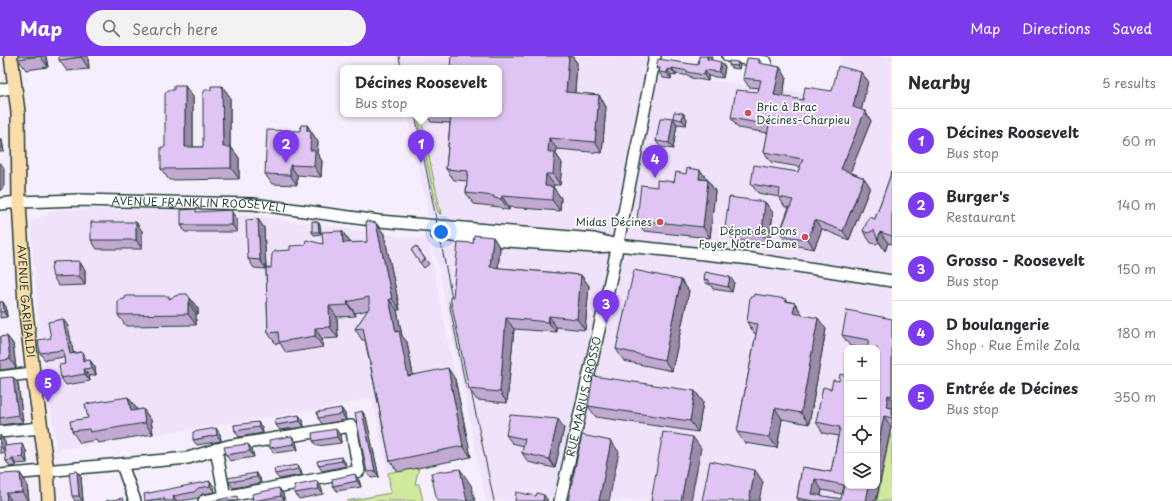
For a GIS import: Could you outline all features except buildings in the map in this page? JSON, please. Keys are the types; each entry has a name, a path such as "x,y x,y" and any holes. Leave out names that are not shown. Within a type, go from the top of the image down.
{"main road":[{"name":"AVENUE GARIBALDI","path":"11,56 18,112 19,202 25,299 40,428 47,471 48,501"},
{"name":"AVENUE GARIBALDI","path":"47,471 55,488 58,501"}],"street":[{"name":"RUE MARIUS GROSSO","path":"560,501 617,246 655,56"},
{"path":"728,56 766,62"},
{"path":"0,90 15,88"},
{"name":"AVENUE FRANKLIN ROOSEVELT","path":"0,204 78,200 253,204 380,221 397,221 459,232 594,239 617,246 752,259 892,281"},
{"path":"0,377 33,373"},
{"path":"0,475 188,458 228,446 351,426 359,471 204,501"},
{"path":"0,432 40,428"},
{"path":"216,449 225,497"},
{"path":"122,464 135,501"}],"shaded area":[{"path":"395,56 651,56 654,73 834,97 840,56 892,56 892,434 890,434 880,486 880,345 844,345 844,489 879,489 877,501 486,501 436,255 434,255 432,246 445,243 441,214 427,216 427,206 408,117 502,117 502,65 397,65"},
{"path":"158,209 246,215 428,240 471,457 388,473 372,398 321,409 57,450 39,329 31,222 56,210"}],"green space":[{"path":"418,117 421,117 441,214 439,214 440,212 438,212"},
{"path":"890,434 892,434 892,501 877,501"},
{"path":"419,467 415,484 419,484 423,501 347,501 391,493 388,473"}],"tram line":[{"path":"399,56 400,65"},
{"path":"416,117 454,308"},
{"path":"449,302 466,388"},
{"path":"469,381 494,501"}],"place":[{"name":"Bric à Brac Décines-Charpieu","path":"748,113"},
{"name":"Burger's","path":"286,163"},
{"name":"Décines Roosevelt","path":"421,163"},
{"name":"D boulangerie","path":"655,178"},
{"name":"Midas Décines","path":"660,222"},
{"name":"Dépot de Dons Foyer Notre-Dame","path":"805,237"},
{"name":"Grosso - Roosevelt","path":"606,323"},
{"name":"Entrée de Décines","path":"48,402"}]}
